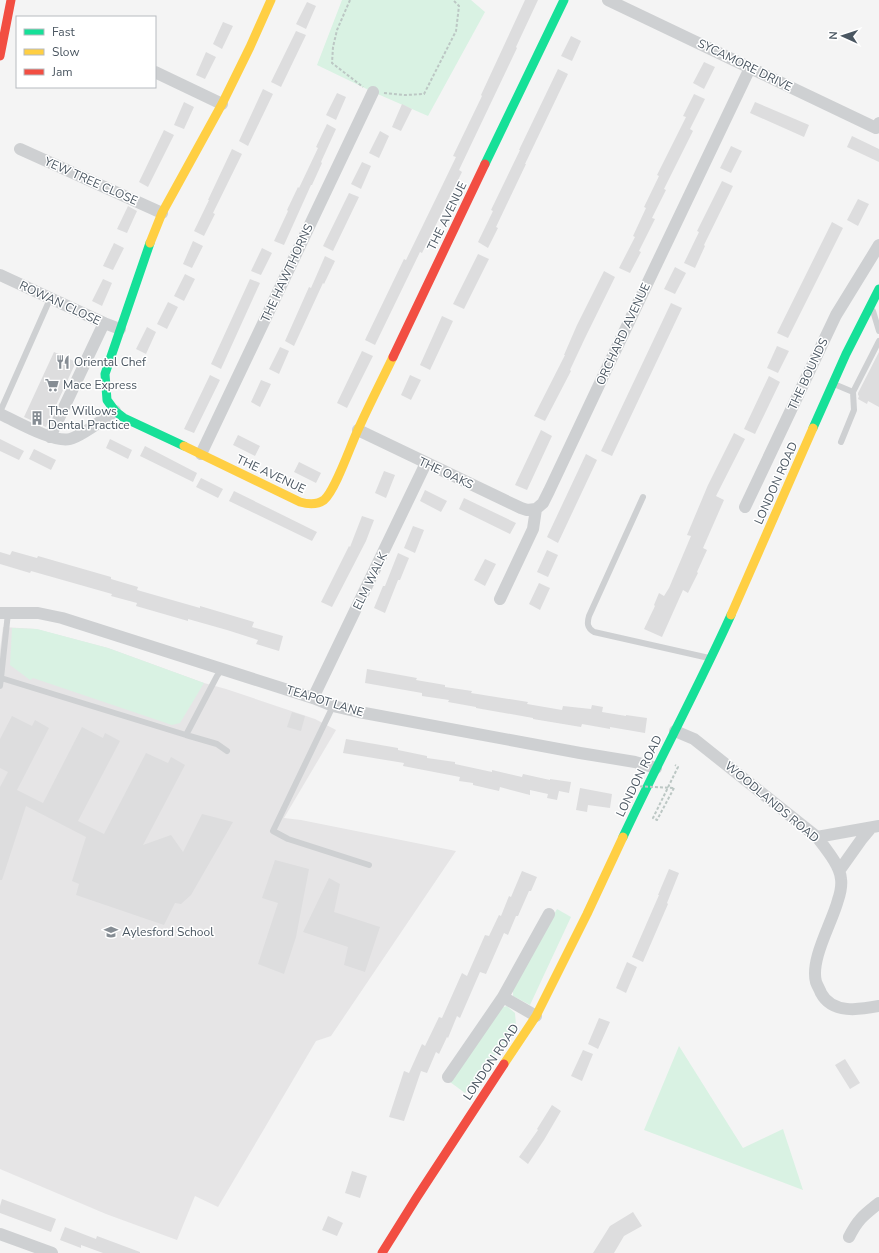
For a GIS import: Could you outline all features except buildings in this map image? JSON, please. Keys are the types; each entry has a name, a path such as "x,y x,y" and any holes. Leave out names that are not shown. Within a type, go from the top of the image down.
{"main road":[{"path":"0,56 11,0"},
{"path":"115,411 107,400 105,374 147,250 162,213 222,104 271,0"},
{"name":"THE AVENUE","path":"115,411 130,421 300,502 311,504 325,499 334,484 358,430 564,0"},
{"name":"LONDON ROAD","path":"382,1253 416,1197 536,1016 587,914 642,794 710,658 833,384 879,289"}],"street":[{"name":"SYCAMORE DRIVE","path":"608,0 878,127"},
{"name":"ORCHARD AVENUE","path":"500,599 533,529 536,509 543,503 549,491 750,68"},
{"path":"156,72 222,104"},
{"name":"THE HAWTHORNS","path":"201,454 368,90"},
{"name":"YEW TREE CLOSE","path":"20,149 162,213"},
{"name":"THE BOUNDS","path":"745,507 836,315 879,245"},
{"name":"ROWAN CLOSE","path":"0,275 120,330"},
{"path":"50,437 104,323"},
{"path":"0,413 50,437 70,439 89,430 115,411"},
{"name":"THE OAKS","path":"358,430 521,508 527,510 536,509"},
{"name":"ELM WALK","path":"313,698 426,463"},
{"name":"TEAPOT LANE","path":"4,613 38,613 62,618 313,698 333,706 635,762 656,768"},
{"name":"WOODLANDS ROAD","path":"675,730 694,738 817,837 829,852 839,871 841,879 840,893 815,965 816,982 822,995 832,1006 849,1010 879,1006"},
{"path":"817,837 875,827"},
{"path":"839,871 861,840 875,827"},
{"path":"448,1077 503,997 549,914"},
{"path":"503,997 536,1016"},
{"path":"850,1237 856,1223 879,1203"},
{"path":"0,1234 52,1253"}],"lane":[{"path":"0,413 50,299"},
{"path":"871,304 879,331"},
{"path":"841,442 854,410 853,392 879,341"},
{"path":"833,384 853,392"},
{"path":"643,497 589,616 587,624 590,630 594,632 710,658"},
{"path":"0,686 4,613"},
{"path":"186,735 222,669"},
{"path":"1,678 217,744 227,751"},
{"path":"333,706 273,831 288,839 369,865"}],"path":[{"path":"350,0 337,30 333,47 332,63 368,90 405,95 424,94 456,31 459,6 453,0"},
{"path":"635,786 666,787 674,788 657,820 653,818 666,793 669,786 678,767 675,765"}],"shaded area":[{"name":"Aylesford School","path":"3,627 36,629 108,648 204,683 315,719 336,730 284,818 301,820 456,851 331,1036 316,1041 218,1207 195,1196 177,1240 106,1214 0,1169 0,650"}],"green space":[{"path":"342,0 471,0 485,12 428,116 317,65"},
{"path":"12,628 37,629 108,648 204,683 180,723 172,725 33,678 30,680 10,665"},
{"path":"557,909 571,917 530,1005 513,996 513,988"},
{"path":"507,1006 515,1013 516,1025 514,1031 465,1093 450,1082 499,1008"},
{"path":"679,1046 743,1148 783,1129 803,1190 644,1130"}],"traffic: fast":[{"path":"485,164 564,0"},
{"path":"150,243 105,374 107,400 115,411 124,418 184,446"},
{"path":"813,428 846,354 879,289"},
{"path":"623,837 731,615"}],"traffic: slow":[{"path":"150,243 162,213 222,104 271,0"},
{"path":"184,446 300,502 312,504 321,502 333,488 361,423 393,357"},
{"path":"731,615 813,428"},
{"path":"504,1064 536,1016 587,914 623,837"}],"traffic: jam":[{"path":"0,56 11,0"},
{"path":"393,357 485,164"},
{"path":"382,1253 504,1064"}],"place":[{"name":"Oriental Chef","path":"63,362"},
{"name":"Mace Express","path":"52,385"},
{"name":"The Willows Dental Practice","path":"37,418"},
{"name":"Aylesford School","path":"111,932"}]}
